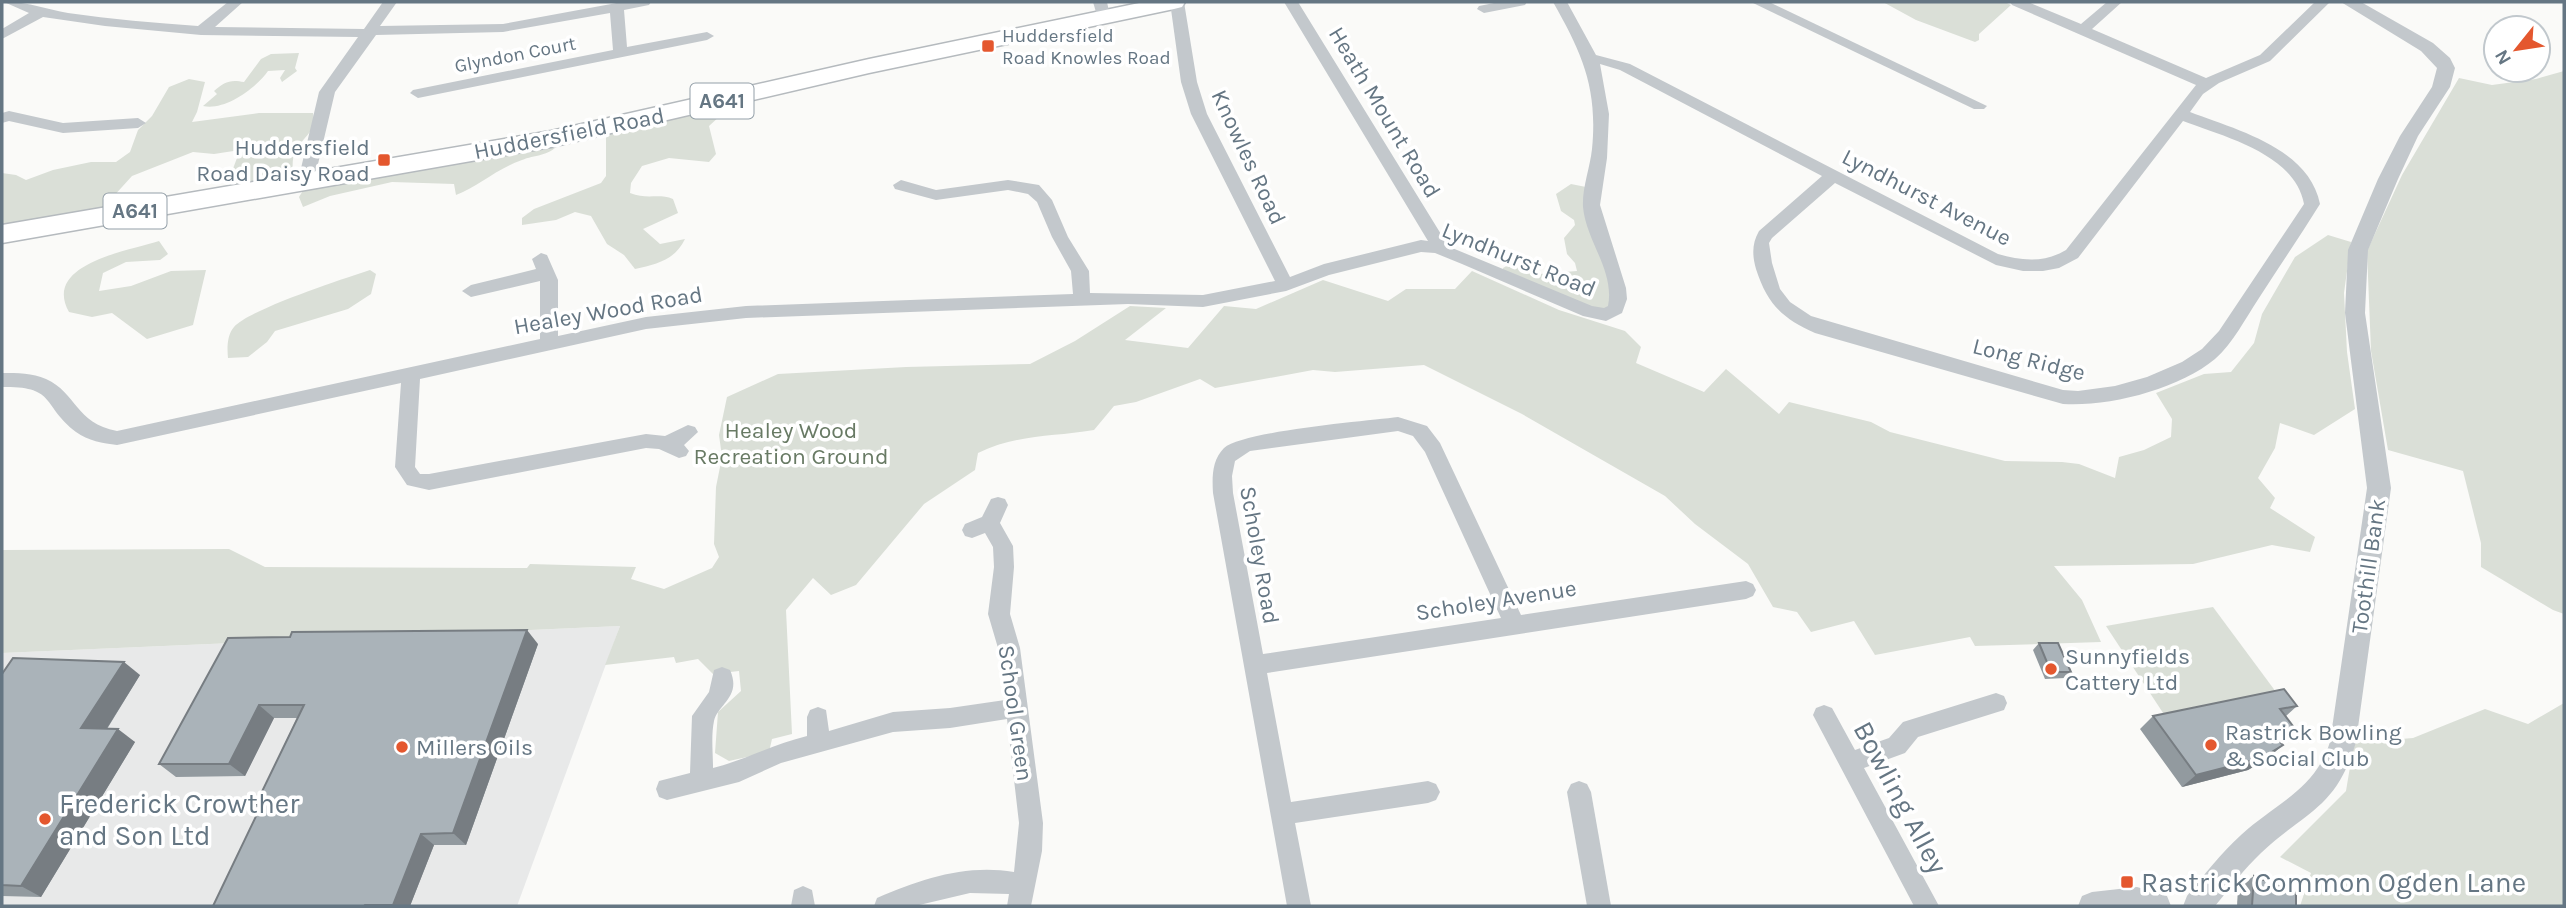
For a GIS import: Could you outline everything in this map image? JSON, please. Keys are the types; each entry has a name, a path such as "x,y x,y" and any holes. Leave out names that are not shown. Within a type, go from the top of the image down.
{"main road":[{"name":"Huddersfield Road","path":"2,234 551,139 1102,9 1176,2"}],"street":[{"path":"10,2 41,12 201,32 493,29 644,2"},
{"path":"201,32 236,2"},
{"path":"306,181 327,92 390,2"},
{"name":"Knowles Road","path":"1176,2 1189,82 1199,114 1291,284"},
{"name":"Heath Mount Road","path":"1291,2 1436,239 1437,248"},
{"path":"1484,9 1520,2"},
{"name":"Lyndhurst Road","path":"1291,284 1324,270 1412,246 1437,248 1589,312 1606,315 1616,309 1617,289 1591,205 1603,124 1600,84 1577,26 1560,2"},
{"path":"1758,2 1979,106"},
{"path":"2017,2 2206,84"},
{"path":"2083,30 2115,2"},
{"name":"Lyndhurst Avenue","path":"1592,59 1606,60 1625,67 1992,258 2022,266 2045,266 2072,254 2179,114 2206,84 2265,58 2323,2"},
{"name":"Toothill Bank","path":"2197,906 2250,844 2310,799 2328,781 2338,763 2377,518 2379,488 2356,313 2358,250 2398,158 2441,87 2445,74 2444,62 2427,47 2349,2"},
{"path":"617,7 620,52"},
{"path":"2,35 41,12"},
{"name":"Glyndon Court","path":"418,93 707,36"},
{"name":"Long Ridge","path":"1833,176 1765,235 1761,243 1769,284 1784,306 1821,328 2063,397 2096,399 2176,373 2211,352 2225,336 2312,204 2308,186 2283,160 2179,114"},
{"path":"2,118 9,116 63,128 138,122"},
{"path":"901,186 936,195 1018,185 1039,194 1059,237 1080,271 1082,300"},
{"path":"471,291 544,266 549,280 549,344"},
{"name":"Healey Wood Road","path":"2,380 36,380 48,387 82,426 98,436 117,438 646,323 746,312 1082,300 1203,301 1291,284"},
{"path":"411,374 405,467 409,477 415,481 429,482 646,441 672,447 688,432"},
{"name":"Scholey Road","path":"1299,906 1221,476 1222,466 1229,454 1250,444 1398,424 1420,430 1433,448 1514,623"},
{"name":"School Green","path":"986,520 1003,546 1004,567 998,604 1009,648 1031,823 1030,851 1021,896"},
{"name":"Scholey Avenue","path":"1255,665 1514,623 1746,590"},
{"path":"701,781 703,716 720,696 722,677"},
{"path":"1848,763 1897,746 1911,729 1996,703"},
{"path":"667,789 739,772 778,753 892,722 950,718 1016,708"},
{"name":"Bowling Alley","path":"1824,715 1927,906"},
{"path":"818,717 818,744"},
{"path":"1282,814 1428,792"},
{"path":"1579,792 1599,906"},
{"path":"887,906 917,892 947,883 999,880 1021,896"},
{"path":"2092,906 2137,901 2157,906"}],"shaded area":[{"path":"620,626 517,906 2,906 2,653"}],"green space":[{"path":"1883,2 2005,2 2011,5 1979,34 1979,40 1975,42 1916,20"},
{"path":"299,53 295,68 297,71 282,82 280,78 285,70 268,71 256,84 230,102 212,107 203,106 217,94 214,91 224,83 244,82 261,59 271,54"},
{"path":"2564,71 2564,614 2481,567 2481,543 2463,471 2388,450 2371,351 2367,251 2402,175 2459,78 2492,85 2552,84 2552,74"},
{"path":"189,79 205,82 192,122 259,113 313,113 313,126 296,149 289,178 233,187 231,174 240,150 214,154 193,152 132,176 102,209 2,225 2,173 26,180 53,170 91,162 116,162 130,152 138,130 152,116 169,87"},
{"path":"741,103 740,109 722,114 709,126 716,154 709,162 669,158 642,166 631,183 630,193 673,199 678,213 643,229 660,244 685,239 676,252 664,260 635,269 624,255 607,244 591,216 575,212 556,220 522,225 522,218 534,209 601,183 606,176 606,132"},
{"path":"558,145 546,153 513,164 456,195 454,184 392,182 330,196 303,207 299,197 304,189"},
{"path":"1571,184 1586,187 1609,281 1610,307 1597,310 1502,272 1503,268 1510,264 1540,274 1577,271 1575,263 1567,254 1564,238 1575,225 1574,220 1561,211 1556,194"},
{"name":"Healey Wood Recreation Ground","path":"2328,235 2351,242 2344,293 2347,352 2355,409 2314,435 2280,423 2275,448 2258,478 2275,498 2270,508 2315,537 2310,552 2272,545 2193,564 2054,566 2082,600 2101,642 1975,646 1970,637 1875,655 1854,621 1811,632 1797,612 1773,607 1748,564 1695,524 1665,496 1522,414 1424,365 1335,372 1313,370 1215,388 1200,379 1136,402 1114,406 1094,430 1021,439 978,453 975,470 924,504 856,585 831,595 813,578 786,610 792,734 772,739 769,752 729,761 715,753 718,712 741,691 739,671 713,674 698,659 676,663 674,657 605,665 620,626 2,653 2,550 229,549 265,567 527,568 530,564 636,567 631,579 664,589 712,568 719,557 714,544 716,487 722,457 719,435 727,397 778,374 1030,364 1075,341 1130,306 1166,308 1125,340 1188,348 1224,306 1256,309 1323,280 1388,301 1406,289 1455,289 1472,271 1559,310 1625,331 1641,347 1636,363 1704,392 1726,369 1779,414 1789,402 1871,422 1890,432 2005,461 2079,464 2115,478 2119,457 2144,450 2171,437 2172,419 2156,393 2204,374 2231,372 2254,343 2262,314 2295,257"},
{"path":"159,241 168,254 160,260 126,262 103,273 99,291 131,286 171,271 206,270 193,325 147,339 112,313 92,317 69,312 64,296 67,282 77,271 110,255"},
{"path":"370,270 376,274 371,294 348,309 275,331 267,342 248,357 228,358 230,334 243,320 298,295"},
{"path":"2213,607 2276,692 2167,719 2106,626"},
{"path":"2564,703 2564,906 2300,906 2311,873 2280,857 2346,791 2354,743 2413,738 2485,709 2528,724"}],"building":[{"name":"Millers Oils","path":"527,630 453,833 421,834 393,905 213,906 259,810 253,810 304,705 259,705 229,764 159,764 228,638 290,637 292,632"},
{"path":"2039,643 2058,643 2071,672 2051,672"},
{"name":"Frederick Crowther and Son Ltd","path":"13,658 124,662 81,728 118,729 21,886 2,885 2,674"},
{"name":"Rastrick Bowling & Social Club","path":"2284,689 2297,706 2280,709 2296,730 2274,735 2283,745 2262,758 2196,775 2153,716"},
{"path":"2254,876 2296,893 2296,906 2252,906"}],"place":[{"name":"Huddersfield Road Knowles Road","path":"988,46"},
{"name":"Huddersfield Road Daisy Road","path":"384,160"},
{"name":"Sunnyfields Cattery Ltd","path":"2051,669"},
{"name":"Rastrick Bowling & Social Club","path":"2211,745"},
{"name":"Millers Oils","path":"402,747"},
{"name":"Frederick Crowther and Son Ltd","path":"45,819"},
{"name":"Rastrick Common Ogden Lane","path":"2127,882"}]}
